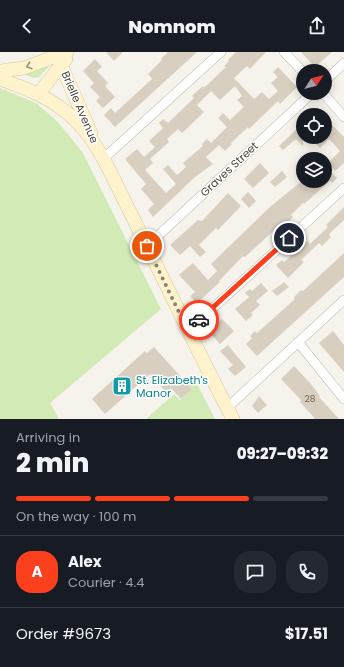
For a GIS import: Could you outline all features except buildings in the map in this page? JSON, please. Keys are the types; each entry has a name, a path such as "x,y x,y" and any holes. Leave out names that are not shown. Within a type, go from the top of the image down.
{"street":[{"path":"0,71 24,68 70,52"},
{"path":"103,159 221,52"},
{"path":"284,52 296,65"},
{"path":"39,93 60,56"},
{"name":"Brielle Avenue","path":"60,56 103,159 230,413"},
{"path":"332,74 344,63"},
{"name":"Brielle Avenue","path":"0,79 39,93 62,109 74,120 91,140 103,159"},
{"name":"Graves Street","path":"147,246 304,100"},
{"path":"329,100 344,117"},
{"path":"188,331 344,188"},
{"path":"230,413 298,342 344,300"},
{"path":"298,342 344,399"}],"green space":[{"path":"49,66 39,77 33,78 25,74"},
{"path":"0,88 36,103 57,121 83,153 161,309 50,403 59,419 0,419"},
{"path":"193,376 215,419 146,419 174,394 180,400 192,389 186,382"}],"way so far":[{"path":"147,246 188,331 199,320"}],"place":[{"name":"St. Elizabeth's Manor","path":"122,386"}],"route":[{"path":"199,320 289,238"}]}
